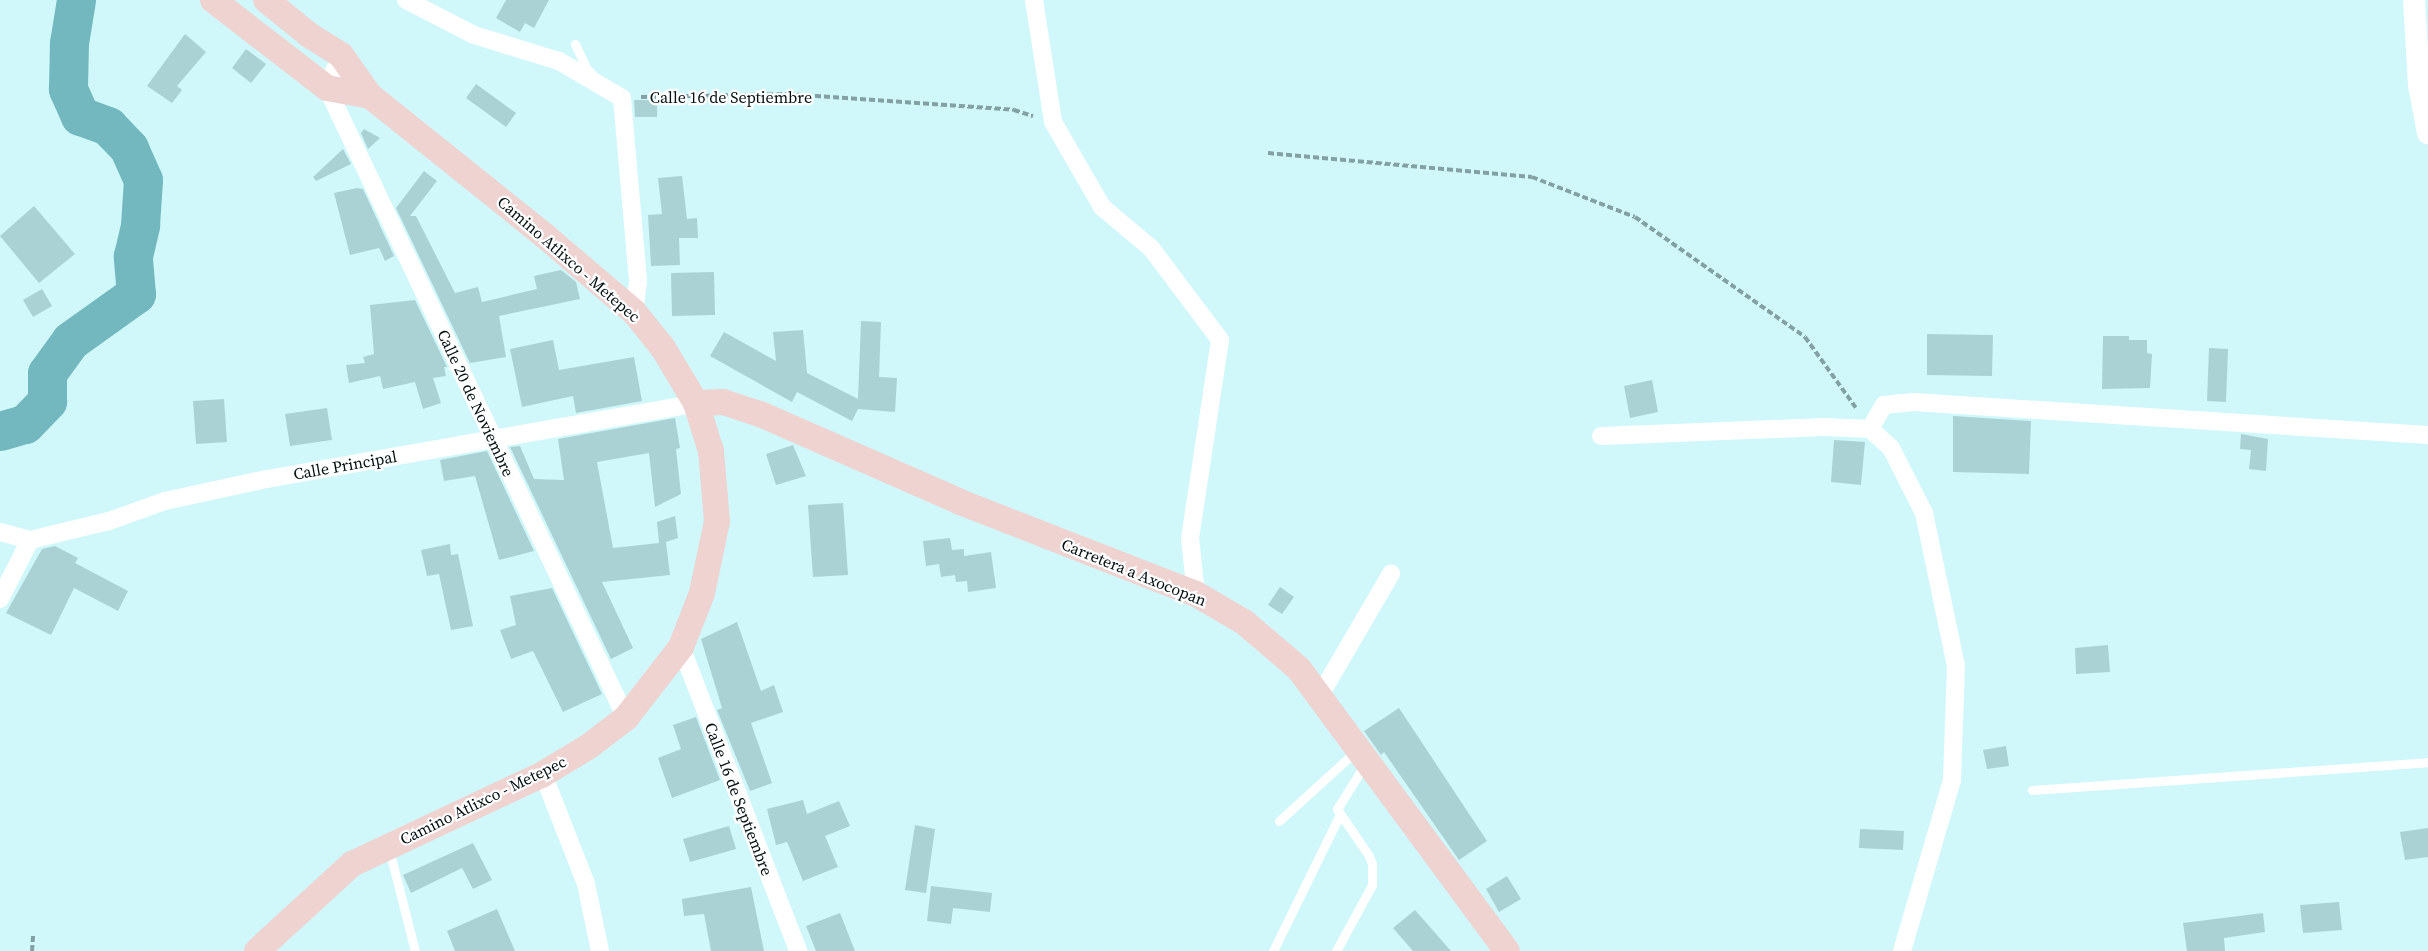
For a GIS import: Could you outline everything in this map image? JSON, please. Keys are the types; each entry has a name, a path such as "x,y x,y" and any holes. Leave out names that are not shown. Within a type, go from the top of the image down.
{"main road":[{"name":"Camino Atlixco - Metepec","path":"213,0 327,88 370,96"},
{"name":"Camino Atlixco - Metepec","path":"257,951 352,864 543,774 588,747 626,718 681,647 702,593 717,521 711,450 696,403 663,348 634,312 544,236 370,96 341,55 308,34 266,0"},
{"name":"Carretera a Axocopan","path":"696,403 723,402 760,414 960,502 1196,594 1244,622 1299,669 1506,951"}],"street":[{"path":"406,0 474,35 559,61 615,94 638,281 634,312"},
{"path":"1034,0 1053,122 1102,207 1151,248 1220,340 1190,538 1196,594"},
{"path":"2414,0 2419,85 2428,133"},
{"path":"327,88 341,55"},
{"name":"Calle 20 de Noviembre","path":"327,88 626,718"},
{"path":"1870,429 1884,405 1913,402 2428,435"},
{"name":"Calle Principal","path":"0,532 30,540 109,521 165,501 696,403"},
{"path":"1601,436 1824,426 1870,429 1891,448 1924,513 1956,666 1952,780 1902,951"},
{"path":"0,599 30,540"},
{"path":"1319,697 1391,574"},
{"name":"Calle 16 de Septiembre","path":"681,647 798,951"},
{"path":"543,774 586,884 600,951"}],"lane":[{"path":"575,44 586,68 615,94"},
{"path":"1273,951 1339,816 1339,803 1362,756"},
{"path":"1279,821 1362,756"},
{"path":"2032,790 2428,762"},
{"path":"1336,951 1372,885 1373,874 1369,856 1339,816"},
{"path":"389,847 415,951"}],"path":[{"name":"Calle 16 de Septiembre","path":"615,94 788,94 1014,110 1053,122"},
{"path":"1268,153 1532,177 1635,216 1805,337 1870,429"},
{"path":"32,951 33,935"}],"building":[{"path":"506,0 549,0 534,28 525,23 520,32 496,18"},
{"path":"185,34 206,52 177,86 182,90 172,103 147,86"},
{"path":"246,49 266,64 251,83 232,68"},
{"path":"476,84 516,113 506,127 466,98"},
{"path":"634,100 657,100 657,117 635,117"},
{"path":"364,129 380,138 368,149 361,133"},
{"path":"343,149 351,164 316,181 313,177"},
{"path":"424,171 437,181 410,216 416,216 455,293 478,287 482,302 537,289 534,276 561,270 576,282 580,299 499,316 506,357 470,363 396,208"},
{"path":"682,176 687,219 697,218 698,238 679,238 680,265 651,266 648,215 662,214 658,178"},
{"path":"357,188 363,189 394,256 385,261 379,248 350,255 334,193"},
{"path":"34,206 75,254 39,283 0,236"},
{"path":"714,272 715,315 672,316 671,273"},
{"path":"42,289 52,306 33,317 23,300"},
{"path":"415,300 447,367 444,367 446,376 433,378 441,403 423,409 415,382 383,389 380,376 349,383 346,365 365,363 363,357 374,354 370,305"},
{"path":"861,321 881,322 879,377 897,378 895,412 858,409 852,421 797,392 792,402 710,356 724,332 776,361 773,332 803,330 807,373 858,399"},
{"path":"1927,334 1993,335 1992,376 1927,375"},
{"path":"2103,336 2129,336 2129,340 2147,340 2147,353 2152,354 2150,388 2102,389"},
{"path":"553,340 559,370 634,357 642,401 576,413 573,396 522,407 510,349"},
{"path":"2209,348 2228,349 2226,402 2207,401"},
{"path":"1652,380 1658,412 1630,418 1624,386"},
{"path":"224,399 227,442 196,444 193,401"},
{"path":"327,408 332,440 290,446 285,414"},
{"path":"1953,416 2031,421 2029,474 1953,472"},
{"path":"675,418 680,448 676,449 681,494 655,507 649,453 597,462 613,548 659,543 657,522 675,516 678,538 666,542 670,575 602,582 633,648 611,659 510,447 520,446 534,479 564,480 558,439"},
{"path":"2241,434 2268,439 2266,471 2249,469 2251,450 2240,449"},
{"path":"1834,440 1865,442 1861,485 1831,482"},
{"path":"793,445 806,476 776,485 766,454"},
{"path":"487,451 534,551 499,560 475,476 444,481 440,460"},
{"path":"843,503 848,575 813,577 808,505"},
{"path":"950,538 952,550 964,549 964,556 991,552 996,588 968,592 967,581 956,582 955,575 941,577 939,564 926,566 923,541"},
{"path":"450,544 451,555 458,554 473,626 451,630 439,574 427,576 421,550"},
{"path":"55,546 78,558 75,563 128,591 118,611 74,588 51,635 6,613 42,549"},
{"path":"1280,587 1294,597 1282,614 1268,605"},
{"path":"552,588 602,694 563,712 533,651 511,659 500,630 516,625 510,596"},
{"path":"737,622 761,691 774,685 783,712 751,723 772,783 750,791 717,710 722,708 701,639"},
{"path":"2108,645 2110,672 2076,674 2075,648"},
{"path":"1399,708 1487,841 1459,860 1384,752 1381,755 1364,731"},
{"path":"696,717 720,780 672,798 658,758 681,749 673,725"},
{"path":"2006,746 2009,766 1987,769 1983,750"},
{"path":"803,800 807,814 839,801 850,826 825,836 838,867 803,881 787,842 776,845 767,809"},
{"path":"915,825 935,829 926,893 905,890"},
{"path":"729,826 736,849 690,862 683,839"},
{"path":"2428,828 2428,857 2405,860 2400,832"},
{"path":"1860,829 1904,831 1903,850 1859,848"},
{"path":"473,843 492,880 473,889 462,868 411,893 403,875"},
{"path":"1507,876 1521,899 1499,912 1486,889"},
{"path":"931,886 992,893 990,912 953,908 951,924 927,921"},
{"path":"751,887 764,951 711,951 704,914 684,916 682,899"},
{"path":"2339,902 2342,930 2303,933 2300,905"},
{"path":"497,909 515,951 455,951 447,931"},
{"path":"1415,910 1451,951 1413,951 1393,928"},
{"path":"840,913 855,951 816,951 806,926"},
{"path":"2263,913 2265,932 2224,938 2225,951 2187,951 2183,923"}],"waterway":[{"path":"0,431 25,424 47,401 47,373 70,341 136,294 133,256 140,225 143,180 129,148 108,126 80,116 68,89 69,43 76,0"}]}
